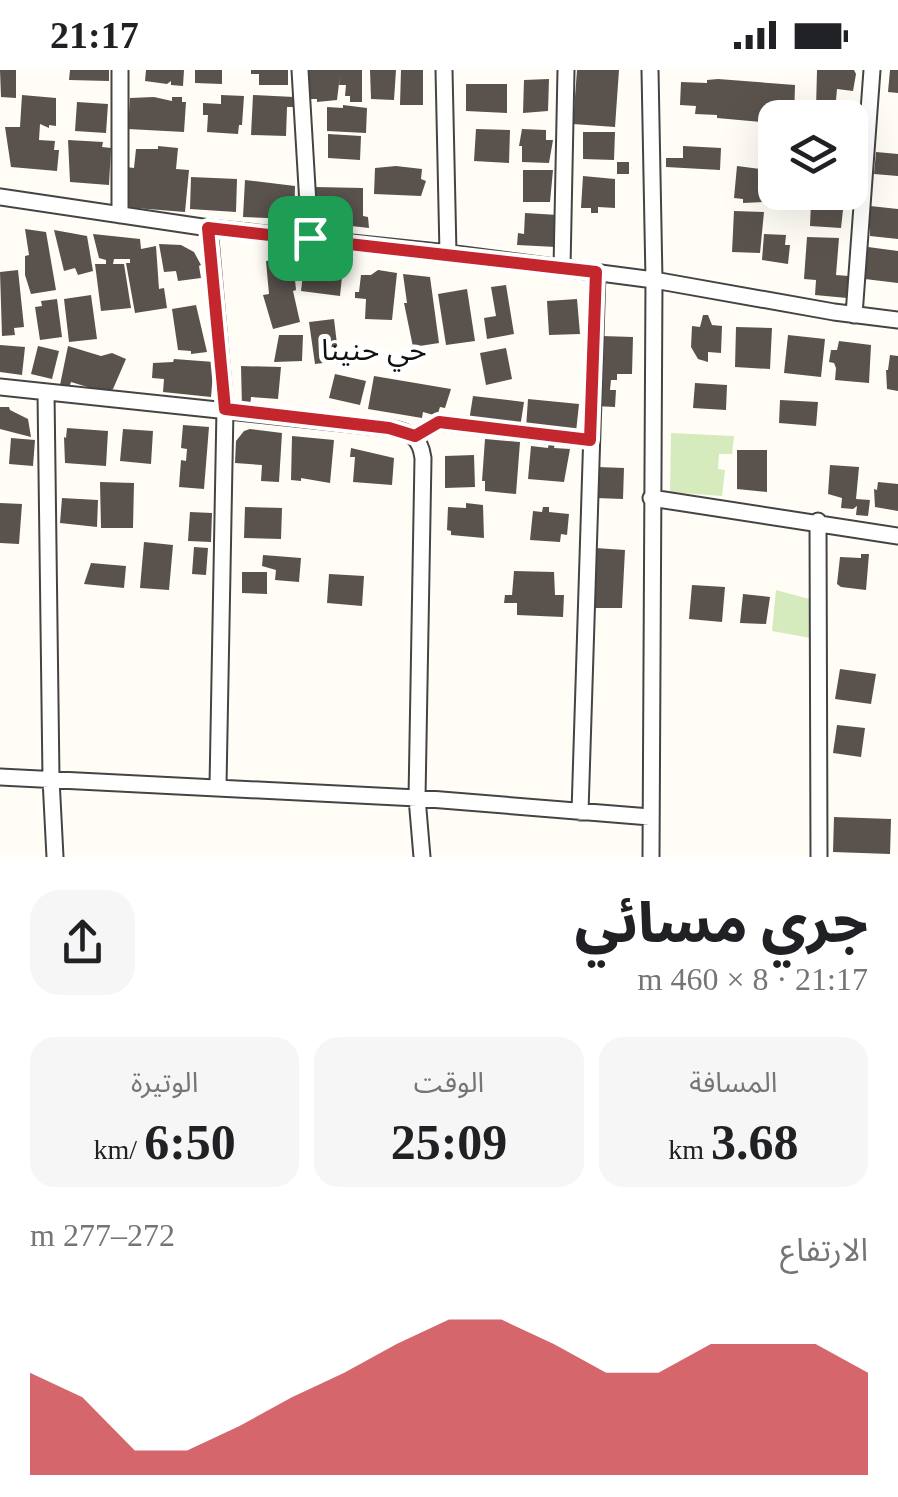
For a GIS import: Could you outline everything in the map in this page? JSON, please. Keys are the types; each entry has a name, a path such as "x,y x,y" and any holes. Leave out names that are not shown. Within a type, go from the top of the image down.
{"street":[{"path":"120,70 120,214"},
{"path":"300,70 310,238"},
{"path":"444,70 448,253"},
{"path":"562,268 566,70"},
{"path":"650,70 654,280 652,857"},
{"path":"854,315 872,70"},
{"path":"0,196 208,228 654,280 898,320"},
{"path":"208,228 225,409 218,786"},
{"path":"580,812 596,272"},
{"path":"0,387 389,428 415,436 423,458 417,798 422,857"},
{"path":"46,392 55,857"},
{"path":"415,436 439,422 590,440"},
{"path":"652,498 898,536"},
{"path":"818,521 818,857"},
{"path":"0,777 417,798 650,817"}],"green space":[{"path":"671,433 734,436 732,454 719,454 718,469 725,470 722,496 670,492"},
{"path":"776,590 813,600 810,638 772,631"}],"building":[{"path":"0,70 16,70 16,98 1,97"},
{"path":"70,70 109,70 109,81 69,80"},
{"path":"146,70 184,70 183,86 171,85 171,81 145,81"},
{"path":"195,70 222,70 222,84 195,83"},
{"path":"251,70 288,70 288,85 259,85 259,74 251,74"},
{"path":"309,70 362,70 362,102 350,102 350,96 345,96 346,85 339,85 340,75 337,100 309,99"},
{"path":"370,70 396,70 394,100 371,99"},
{"path":"401,70 423,70 423,105 400,105"},
{"path":"577,70 619,70 615,127 573,124"},
{"path":"817,70 854,70 853,91 837,89 836,100 816,100"},
{"path":"890,70 898,70 898,93 888,92"},
{"path":"549,79 548,111 523,113 524,80"},
{"path":"681,82 795,85 795,100 758,100 758,122 695,114 696,106 680,105"},
{"path":"466,84 507,84 507,113 466,111"},
{"path":"22,95 56,98 56,126 40,124 39,140 55,141 54,150 59,150 57,171 11,167 5,127 20,127"},
{"path":"221,95 244,96 238,134 207,132 208,115 203,115 203,103 221,104"},
{"path":"253,95 294,97 293,107 287,107 286,136 251,135"},
{"path":"172,97 182,97 182,102 186,102 184,132 128,129 130,98 172,101"},
{"path":"77,102 108,104 106,133 75,131"},
{"path":"327,107 367,108 366,133 327,131"},
{"path":"476,129 510,130 509,163 474,161"},
{"path":"522,129 546,130 546,140 553,140 549,163 522,162"},
{"path":"583,132 615,132 614,160 583,159"},
{"path":"328,134 361,136 360,160 328,158"},
{"path":"68,140 103,142 102,147 111,148 109,185 70,182"},
{"path":"683,146 721,148 720,170 666,167 666,158 683,158"},
{"path":"178,148 176,169 189,170 185,212 123,207 126,167 134,168 136,149"},
{"path":"876,152 898,154 898,176 874,174"},
{"path":"617,162 629,162 629,174 617,174"},
{"path":"737,166 758,169 758,202 743,203 743,199 734,198"},
{"path":"375,168 422,169 421,179 426,181 421,196 374,194"},
{"path":"523,170 553,170 550,202 523,202"},
{"path":"583,176 615,179 615,208 598,207 598,213 591,213 591,208 581,208"},
{"path":"191,177 237,179 236,212 190,209"},
{"path":"245,180 295,186 294,219 243,217"},
{"path":"315,187 363,188 363,216 368,217 369,228 316,222"},
{"path":"870,206 898,209 898,239 870,236"},
{"path":"811,210 843,210 841,228 810,226"},
{"path":"734,211 764,212 760,253 732,252"},
{"path":"525,213 558,215 556,247 517,245 518,233 524,234"},
{"path":"25,229 46,232 56,290 31,294 25,275 25,256 29,255"},
{"path":"54,230 87,236 93,271 78,275 75,268 64,271"},
{"path":"93,234 140,239 141,249 156,246 159,289 164,288 167,308 135,313 126,263 130,259 114,259 113,264 124,264 131,308 101,311 95,264 106,264 106,260 99,258"},
{"path":"764,234 786,235 785,245 790,245 788,264 762,260"},
{"path":"807,237 839,238 836,275 849,276 847,298 815,295 816,280 804,279"},
{"path":"159,244 181,245 194,252 201,265 201,278 178,281 176,271 164,272"},
{"path":"868,247 898,251 898,283 865,279"},
{"path":"293,258 293,291 300,322 273,329 263,295 269,294 266,261"},
{"path":"300,262 343,267 340,296 301,291"},
{"path":"18,270 24,327 14,328 15,335 2,336 0,272"},
{"path":"378,270 397,273 392,320 365,319 366,299 355,298 361,275"},
{"path":"403,274 430,277 439,343 413,347"},
{"path":"506,285 514,334 487,339 484,318 496,316 491,287"},
{"path":"467,289 475,341 446,345 438,294"},
{"path":"91,295 97,339 69,342 64,299"},
{"path":"57,299 62,337 40,340 35,307 42,306 41,301"},
{"path":"577,299 580,334 549,335 547,301"},
{"path":"196,305 207,352 191,354 178,350 172,309"},
{"path":"703,315 708,315 712,325 722,326 721,353 708,352 708,362 698,359 691,347 692,326 700,327"},
{"path":"334,319 339,361 315,364 309,322"},
{"path":"736,327 772,328 770,369 735,367"},
{"path":"279,335 303,335 302,361 274,362"},
{"path":"788,335 825,339 821,377 784,373"},
{"path":"602,336 633,337 632,374 617,374 617,380 611,380 610,390 616,390 615,407 595,406"},
{"path":"839,341 871,345 869,383 835,380 836,368 829,362 831,350 837,350"},
{"path":"0,345 25,347 22,375 0,372"},
{"path":"38,346 59,351 52,379 31,374"},
{"path":"68,346 126,359 113,389 104,392 71,382 69,388 60,385"},
{"path":"506,348 512,379 486,385 480,353"},
{"path":"890,355 898,356 898,391 887,389"},
{"path":"174,359 214,362 211,397 163,392 164,379 152,378 153,363"},
{"path":"241,366 281,367 278,399 251,397 250,409 242,408"},
{"path":"335,374 366,381 360,405 329,398"},
{"path":"374,376 451,389 445,408 440,407 437,416 423,412 422,418 368,409"},
{"path":"695,383 727,385 726,410 693,408"},
{"path":"473,396 524,402 520,428 469,421"},
{"path":"528,399 579,404 576,432 526,428"},
{"path":"780,400 818,402 816,426 779,423"},
{"path":"0,407 9,407 28,419 31,437 0,429"},
{"path":"183,425 209,427 204,489 179,487 181,460 186,461 187,449 181,448"},
{"path":"67,428 108,431 106,466 65,463"},
{"path":"123,429 153,431 151,464 120,461"},
{"path":"250,429 282,433 279,482 261,481 262,465 235,463 236,441"},
{"path":"292,436 334,440 330,483 291,480"},
{"path":"11,438 35,440 33,466 9,464"},
{"path":"485,439 520,442 516,494 485,491"},
{"path":"549,443 555,444 554,448 570,449 564,482 528,479 531,446 548,448"},
{"path":"351,448 394,458 392,485 353,482 355,457 350,457"},
{"path":"737,450 767,450 767,492 737,489"},
{"path":"474,455 475,487 445,488 445,456"},
{"path":"830,465 859,467 856,499 870,500 868,516 856,515 857,506 841,508 842,498 828,494"},
{"path":"598,467 624,468 623,499 596,498"},
{"path":"100,482 134,483 133,528 101,528"},
{"path":"878,482 898,484 898,511 875,507 874,489 877,490"},
{"path":"62,498 98,500 97,527 60,523"},
{"path":"0,503 22,504 19,544 0,543"},
{"path":"466,503 483,505 484,538 451,535 447,530 448,507 466,508"},
{"path":"245,507 282,508 281,539 244,538"},
{"path":"543,507 549,507 549,512 569,514 567,535 561,534 560,542 530,540 533,511 542,512"},
{"path":"190,512 212,513 211,542 188,541"},
{"path":"144,542 173,545 169,590 140,588"},
{"path":"194,547 208,548 206,575 192,574"},
{"path":"595,548 625,550 622,608 592,608"},
{"path":"861,554 869,554 866,590 841,587 837,584 840,557 861,558"},
{"path":"263,555 301,558 299,582 275,580 276,570 262,566"},
{"path":"91,563 126,566 124,588 84,584"},
{"path":"514,571 554,572 555,595 564,595 563,617 517,615 517,603 504,603 505,595 512,595"},
{"path":"242,572 267,572 267,594 242,593"},
{"path":"329,574 364,576 362,606 327,603"},
{"path":"692,585 725,587 722,622 689,619"},
{"path":"743,594 770,597 766,624 740,623"},
{"path":"840,669 876,674 871,704 835,699"},
{"path":"837,725 865,728 861,757 833,753"},
{"path":"834,817 891,819 890,854 833,852"}],"district":[{"name":"حي حنينا","path":"374,349"}],"route":[{"path":"208,228 310,238 596,272 590,440 439,422 415,436 389,428 225,409 208,228"}]}
